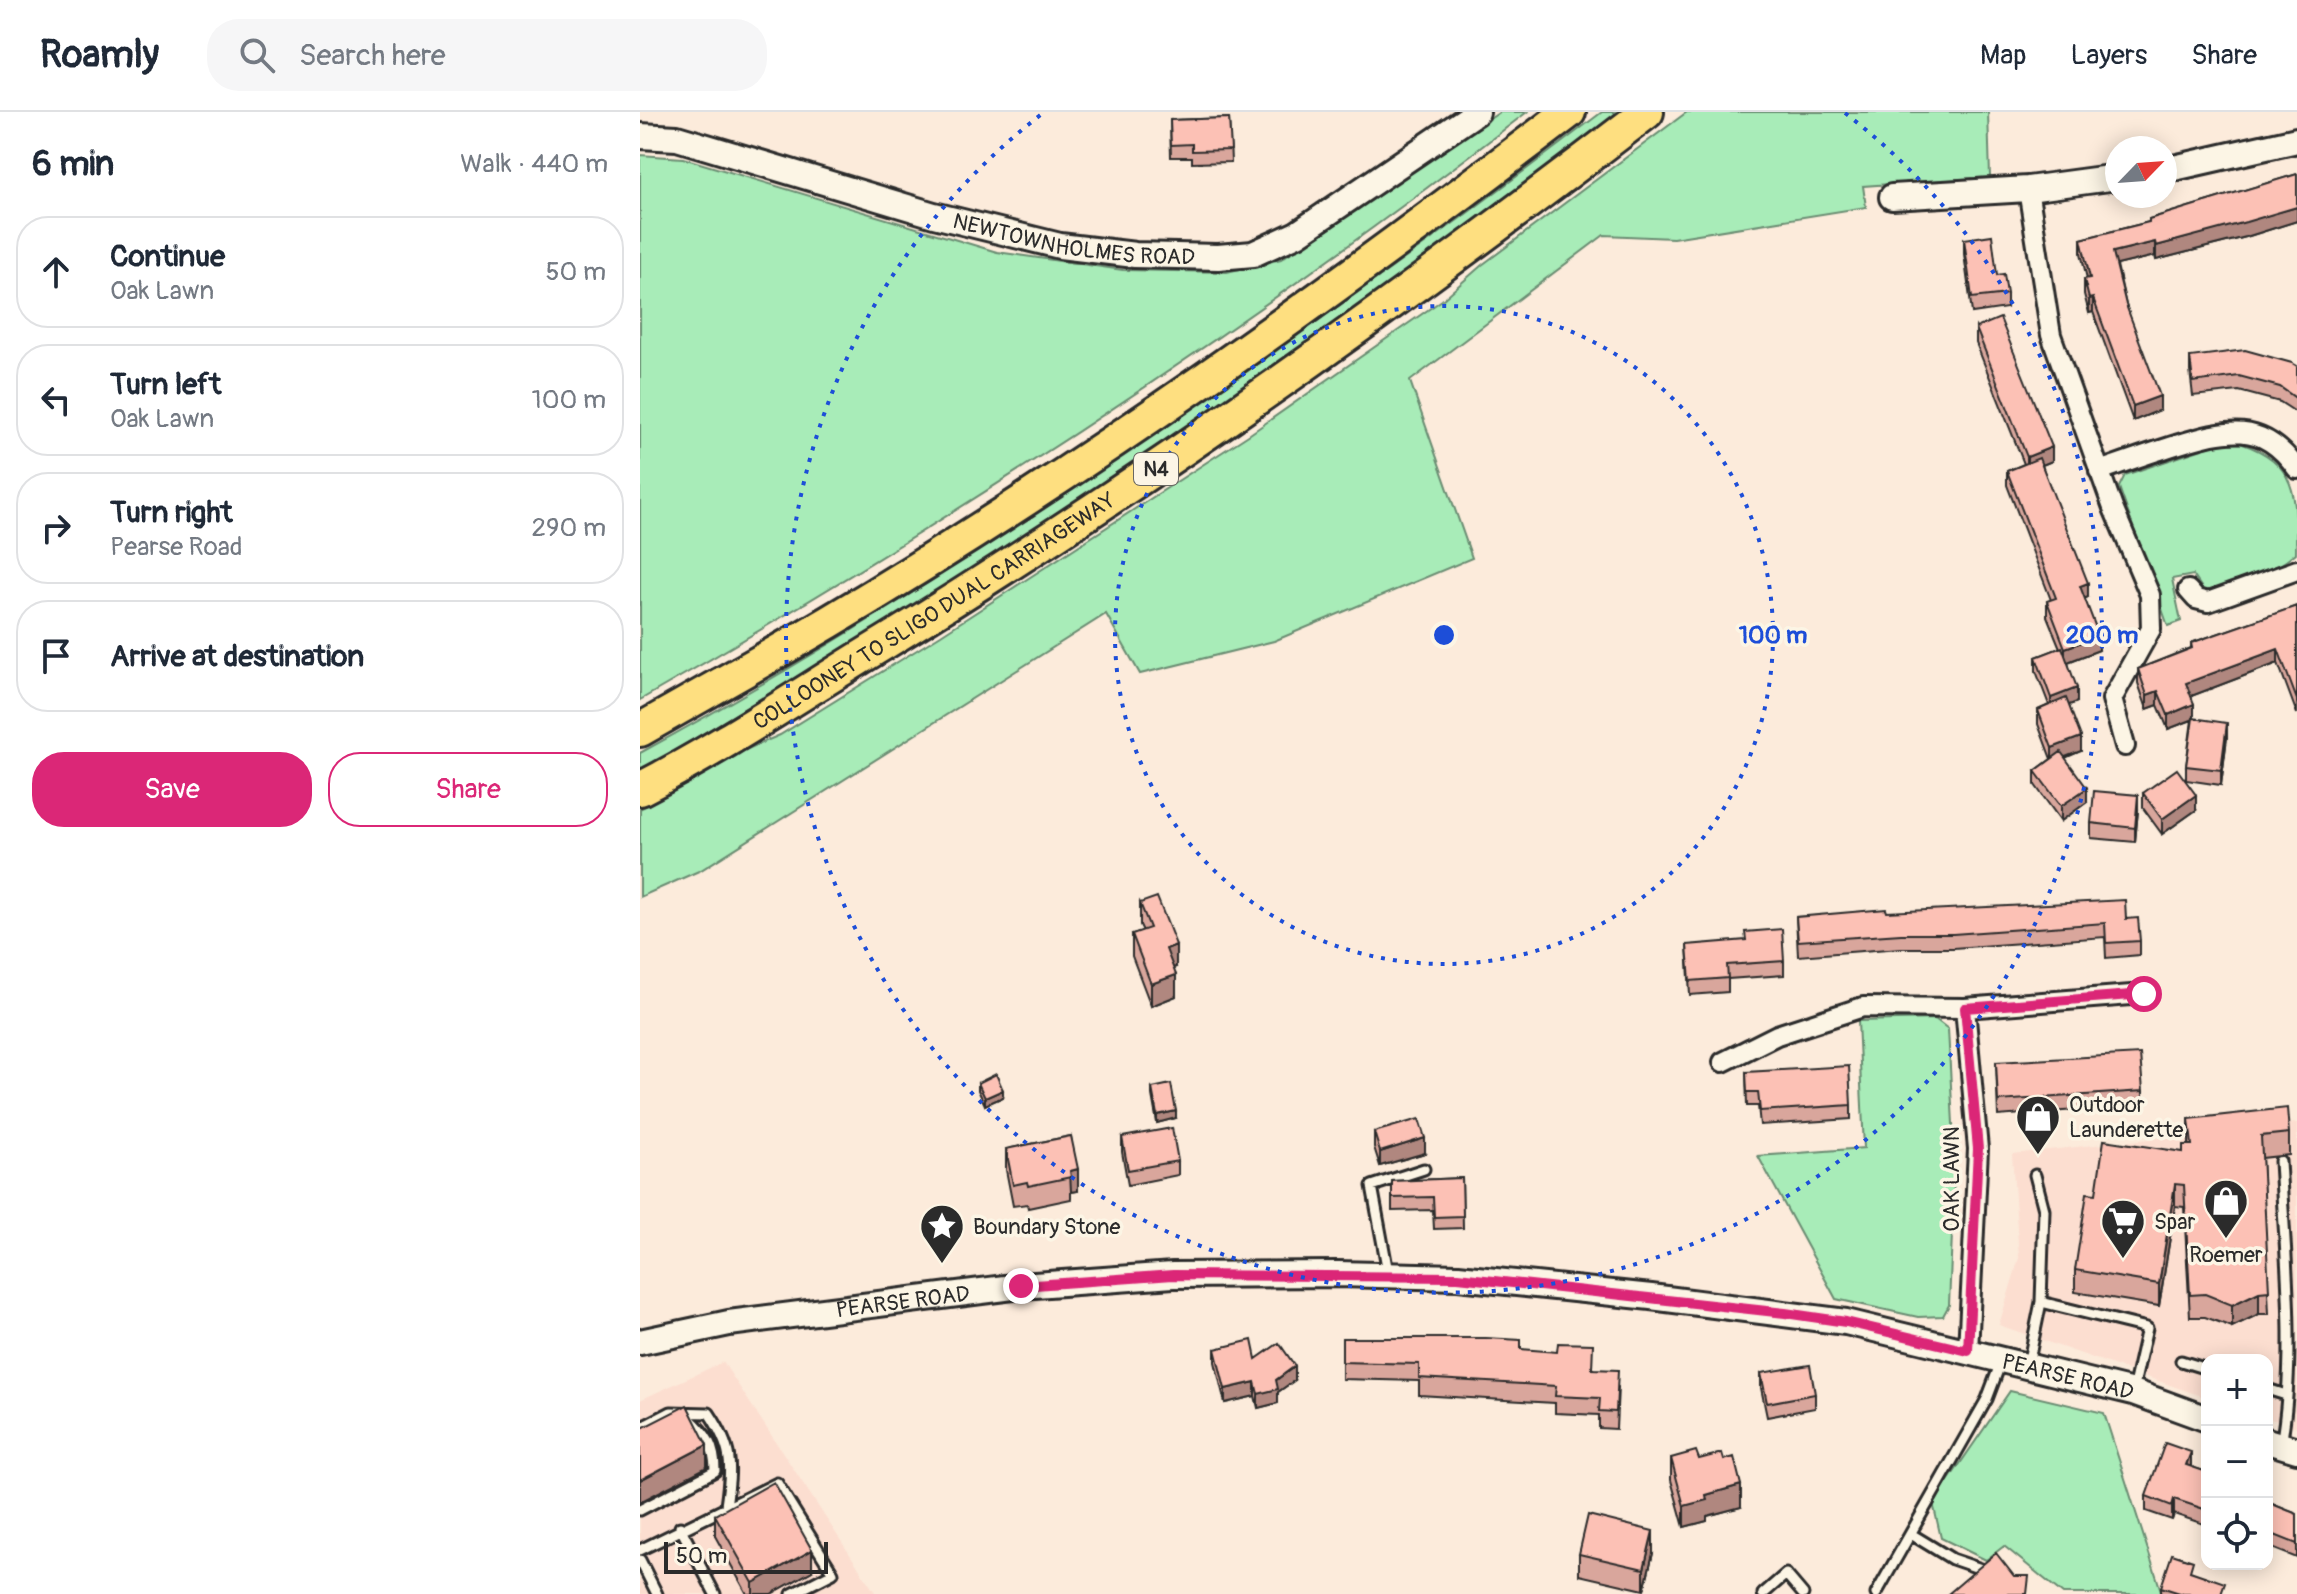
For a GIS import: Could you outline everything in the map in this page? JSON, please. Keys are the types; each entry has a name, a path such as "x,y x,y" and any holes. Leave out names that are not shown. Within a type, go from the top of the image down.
{"highway":[{"name":"COLLOONEY TO SLIGO DUAL CARRIAGEWAY","path":"640,730 830,622 1033,493 1213,373 1437,213 1569,112"},
{"name":"COLLOONEY TO SLIGO DUAL CARRIAGEWAY","path":"640,789 1082,519 1454,261 1647,112"}],"main road":[{"name":"NEWTOWNHOLMES ROAD","path":"640,136 677,138 934,215 1060,246 1135,255 1218,257 1253,254 1297,234 1477,112"},
{"path":"2177,167 2297,140"},
{"path":"1892,197 2028,189 2105,179"},
{"name":"PEARSE ROAD","path":"640,1342 729,1323 1021,1286 1173,1275 1389,1275 1546,1285 1846,1322 2133,1392 2201,1417"}],"street":[{"path":"2028,189 2051,335 2099,471 2150,595 2151,629 2112,699 2125,746"},
{"path":"2099,471 2213,432 2237,430 2266,439 2286,453 2297,469"},
{"path":"2188,590 2196,599 2208,602 2297,570"},
{"path":"1723,1062 1790,1030 1863,1007 1965,1008 2144,994"},
{"name":"OAK LAWN","path":"1965,1008 1978,1149 1968,1351"}],"lane":[{"path":"2280,1161 2289,1323 2282,1446"},
{"path":"1389,1275 1372,1186 1424,1169"},
{"path":"2028,1365 2041,1302 2044,1210 2035,1175"},
{"path":"2041,1302 2147,1328 2133,1392"},
{"path":"1876,1594 1987,1399 2003,1359"},
{"path":"2181,1361 2201,1367"},
{"path":"2273,1391 2286,1395"},
{"path":"640,1510 715,1471 715,1451 705,1432 682,1411"},
{"path":"640,1428 671,1412 709,1413 725,1438 732,1467 726,1506"},
{"path":"640,1550 680,1527 777,1483 833,1573 792,1594"},
{"path":"680,1527 715,1594"},
{"path":"1911,1534 1952,1559 2006,1577"},
{"path":"640,1560 657,1594"},
{"path":"1763,1594 1786,1574 1803,1594"}],"shaded area":[{"path":"2297,1123 2297,1427 2273,1420 2273,1354 2201,1354 2201,1396 1999,1325 2019,1258 2012,1154"},
{"path":"723,1362 876,1594 640,1594 640,1400"}],"green space":[{"path":"1500,112 1527,112 1313,271 1094,421 869,564 640,700 640,155 683,158 997,252 1123,270 1227,272 1281,259"},
{"path":"1602,112 1628,112 1332,333 968,576 640,771 640,753 858,627 1069,491 1338,306"},
{"path":"1687,112 1988,112 1990,177 1863,186 1866,207 1673,238 1604,235 1410,381 1472,558 1274,641 1140,674 1106,614 701,870 640,897 640,809 743,751 780,735 941,635 1250,434 1442,300 1482,265"},
{"path":"2240,443 2273,460 2290,483 2296,514 2296,553 2265,574 2216,590 2204,591 2193,575 2172,579 2181,621 2168,626 2119,487 2125,475 2217,444"},
{"path":"1935,1019 1948,1029 1955,1162 1949,1305 1943,1316 1918,1317 1836,1299 1758,1156 1864,1148 1858,1021"},
{"path":"2010,1391 2104,1413 2162,1594 2063,1594 2004,1546 1986,1560 1941,1538 1933,1503"}],"building":[{"path":"1229,118 1231,150 1192,151 1192,144 1171,145 1170,120"},
{"path":"2297,174 2297,207 2156,246 2155,242 2113,252 2126,305 2160,396 2133,406 2093,298 2089,299 2084,279 2090,278 2081,239 2149,222 2149,219"},
{"path":"1992,235 1997,275 2004,274 2007,294 1972,298 1964,239"},
{"path":"2000,318 2052,447 2027,457 1976,328"},
{"path":"2245,350 2297,366 2297,399 2280,387 2239,376 2193,382 2190,357"},
{"path":"2039,458 2088,583 2080,586 2099,636 2065,648 2047,601 2056,598 2007,471"},
{"path":"2297,606 2297,700 2278,649 2186,683 2194,704 2168,715 2158,691 2147,695 2138,669 2192,648 2191,643"},
{"path":"2062,647 2077,688 2051,698 2036,657"},
{"path":"2066,698 2081,737 2052,748 2038,710"},
{"path":"2193,718 2227,723 2221,770 2186,766"},
{"path":"2061,752 2087,788 2061,806 2035,771"},
{"path":"2177,769 2196,795 2162,819 2143,793"},
{"path":"2094,791 2138,795 2135,828 2091,823"},
{"path":"1157,897 1176,945 1166,949 1176,975 1151,984 1132,934 1150,928 1140,903"},
{"path":"2125,900 2126,919 2138,918 2140,941 2106,943 2105,923 1798,941 1796,917 1886,909 1887,912"},
{"path":"1782,929 1784,961 1727,965 1728,978 1690,981 1687,945 1746,940 1745,932"},
{"path":"2140,1054 2143,1091 1998,1101 1996,1062"},
{"path":"1849,1066 1851,1105 1760,1111 1758,1092 1747,1092 1746,1072"},
{"path":"996,1074 1003,1090 985,1098 978,1083"},
{"path":"1171,1084 1176,1111 1157,1115 1152,1088"},
{"path":"2287,1108 2289,1133 2261,1136 2269,1291 2259,1292 2232,1305 2205,1294 2190,1295 2184,1185 2175,1184 2159,1284 2075,1270 2087,1193 2096,1194 2104,1140 2183,1152 2183,1145 2192,1145 2189,1119"},
{"path":"1419,1119 1425,1138 1380,1152 1374,1132"},
{"path":"1172,1128 1178,1161 1128,1170 1122,1137"},
{"path":"1071,1136 1078,1169 1070,1171 1071,1177 1028,1186 1027,1182 1013,1185 1006,1149"},
{"path":"1462,1178 1463,1216 1434,1217 1433,1197 1392,1198 1392,1181"},
{"path":"1342,1338 1521,1340 1521,1349 1557,1352 1558,1343 1593,1344 1592,1369 1618,1370 1616,1412 1599,1411 1600,1398 1555,1396 1556,1386 1419,1378 1419,1364 1342,1362"},
{"path":"1252,1340 1256,1359 1279,1343 1295,1366 1276,1380 1278,1389 1258,1394 1255,1382 1225,1389 1215,1349"},
{"path":"1810,1365 1815,1394 1767,1403 1761,1373"},
{"path":"687,1405 707,1445 640,1480 640,1429"},
{"path":"2165,1443 2191,1452 2186,1465 2201,1470 2201,1508 2174,1499 2172,1506 2146,1496"},
{"path":"1696,1451 1699,1459 1722,1453 1724,1460 1734,1457 1741,1485 1706,1495 1707,1500 1684,1506 1671,1458"},
{"path":"774,1482 812,1550 753,1583 715,1515"},
{"path":"2273,1504 2297,1514 2297,1544 2273,1534"},
{"path":"1588,1515 1653,1531 1644,1569 1579,1554"},
{"path":"1996,1553 2014,1576 2029,1576 2027,1594 1948,1594"},
{"path":"2172,1554 2193,1561 2190,1571 2225,1583 2221,1594 2183,1594 2161,1587"}],"place":[{"name":"Outdoor Launderette","path":"2038,1156"},
{"name":"Roemer","path":"2226,1240"},
{"name":"Spar","path":"2123,1260"},
{"name":"Boundary Stone","path":"942,1265"}],"route":[{"path":"1021,1286 1173,1275 1458,1277 1785,1313 1846,1322 1968,1351 1976,1241 1978,1149 1965,1008 2144,994"}]}
